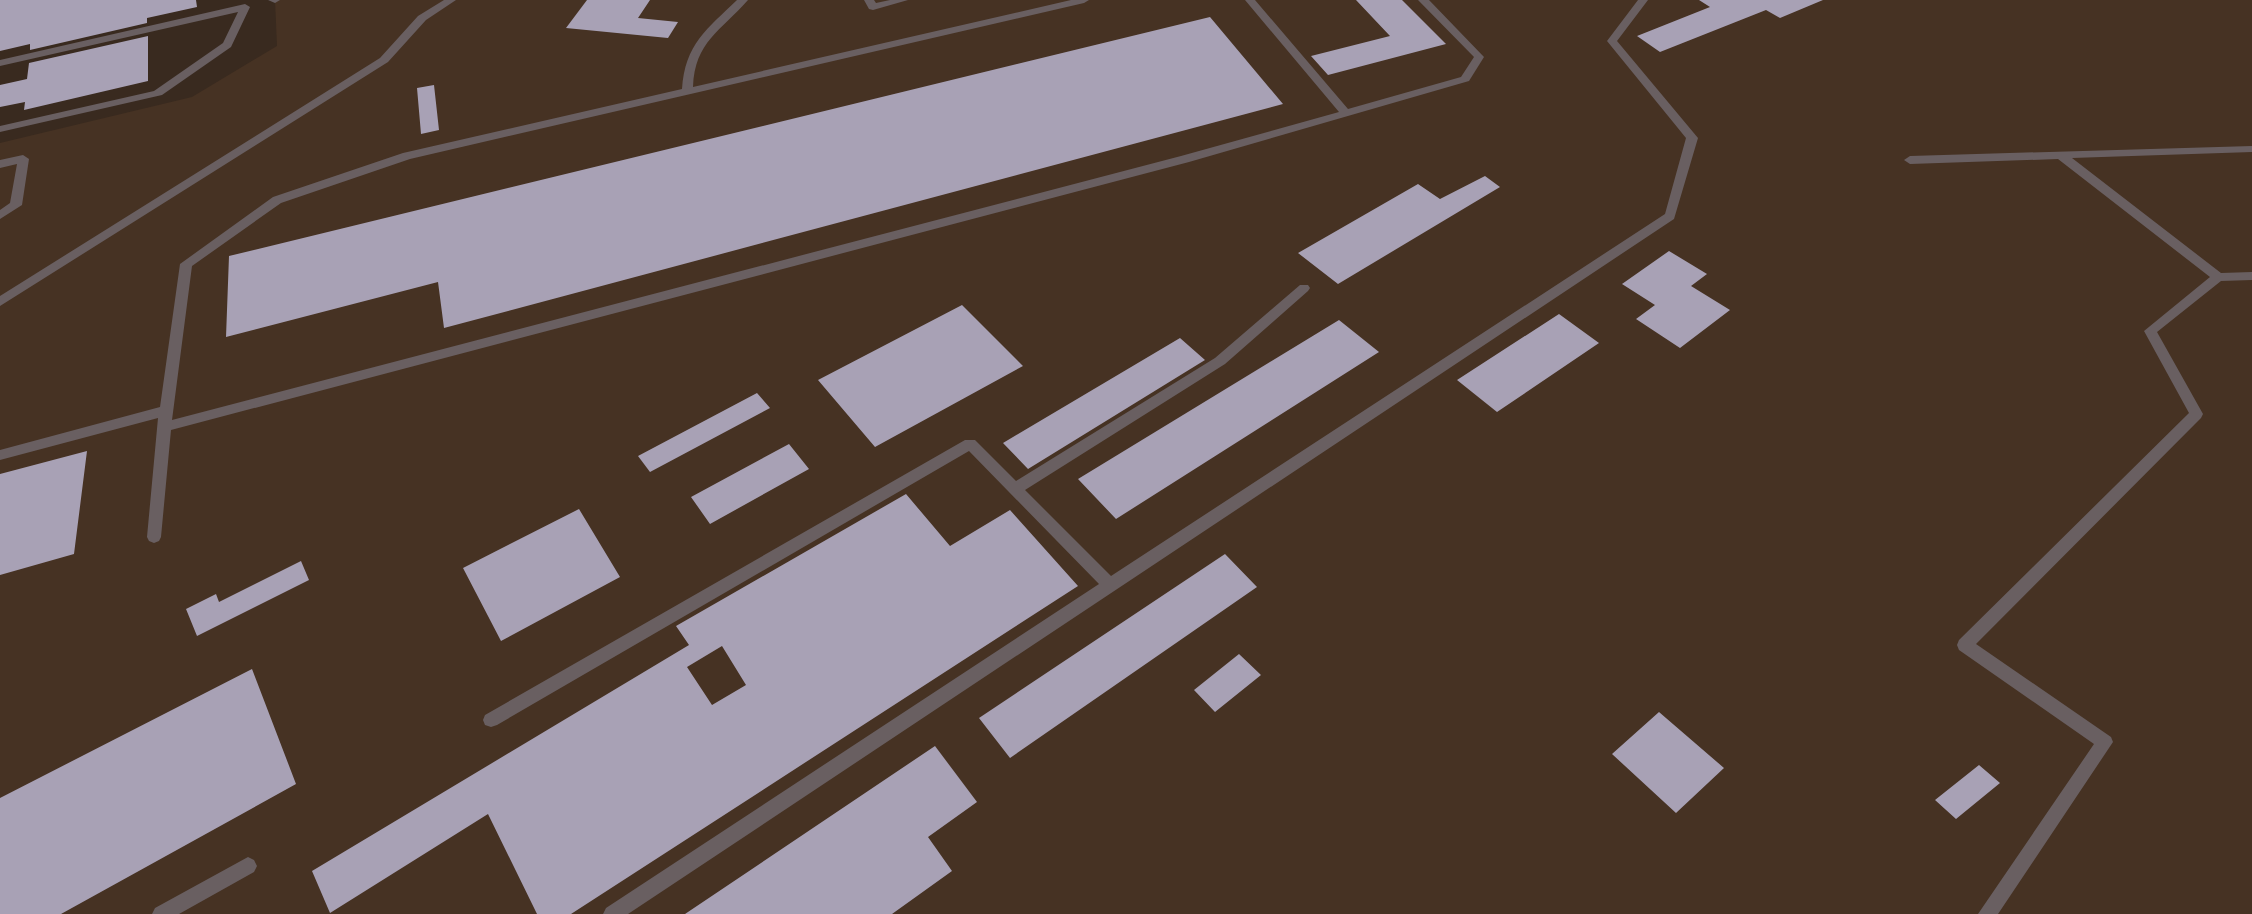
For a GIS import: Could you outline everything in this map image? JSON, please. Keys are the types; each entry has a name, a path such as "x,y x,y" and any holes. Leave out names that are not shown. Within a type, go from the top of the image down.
{"lane":[{"path":"0,302 384,60 422,18 451,0"},
{"path":"687,92 687,67 696,43 743,0"},
{"path":"869,0 873,7 903,0"},
{"path":"154,537 165,419 186,264 277,200 407,156 1084,0"},
{"path":"1250,0 1344,111"},
{"path":"0,455 165,419 1170,163 1465,79 1479,57 1423,0"},
{"path":"612,914 1670,216 1692,138 1612,41 1643,0"},
{"path":"0,63 245,7 227,45 158,93 0,129"},
{"path":"1910,160 2252,149"},
{"path":"2060,155 2218,277"},
{"path":"0,164 23,159 16,205 0,215"},
{"path":"1987,914 2105,742 1965,645 2196,414 2150,331 2218,277 2252,276"},
{"path":"1016,488 1220,361 1304,288"},
{"path":"491,720 970,444 1109,584"},
{"path":"161,914 248,866"}],"shaded area":[{"path":"275,0 2252,0 2252,914 0,914 0,143 192,97 277,46"}],"building":[{"path":"0,0 196,0 197,7 147,18 147,23 30,50 30,44 0,51"},
{"path":"587,0 650,0 638,18 678,22 668,38 566,28"},
{"path":"1356,0 1402,0 1446,44 1328,75 1311,56 1390,36"},
{"path":"1699,0 1823,0 1780,18 1766,10 1660,52 1637,36 1710,7"},
{"path":"1210,17 1283,104 444,328 438,282 226,337 229,256"},
{"path":"148,36 148,81 24,110 25,102 0,107 0,85 27,79 29,63"},
{"path":"434,85 439,130 421,134 417,88"},
{"path":"1485,176 1500,187 1338,284 1298,253 1418,184 1440,199"},
{"path":"1669,251 1707,274 1691,286 1730,310 1680,348 1636,319 1655,305 1622,284"},
{"path":"962,305 1023,366 875,447 818,380"},
{"path":"1559,314 1599,343 1497,412 1457,380"},
{"path":"1339,320 1379,352 1116,519 1078,479"},
{"path":"1180,338 1205,360 1028,469 1003,443"},
{"path":"757,393 770,408 650,472 638,456"},
{"path":"789,444 809,469 710,524 691,497"},
{"path":"87,451 74,554 0,575 0,474"},
{"path":"906,494 950,546 1010,510 1078,586 571,914 537,914 488,814 330,913 312,871 689,645 676,626","holes":["722,646 746,685 712,705 687,667"]},
{"path":"579,509 620,577 501,641 463,568"},
{"path":"1225,554 1257,587 1010,758 979,718"},
{"path":"301,561 309,580 197,636 186,609 216,594 219,602"},
{"path":"1239,654 1261,675 1215,712 1194,690"},
{"path":"252,669 296,784 61,914 0,914 0,798"},
{"path":"1659,712 1724,768 1676,813 1612,754"},
{"path":"935,746 977,802 928,837 952,871 892,914 685,914"},
{"path":"1979,765 2000,783 1956,819 1935,800"}]}
